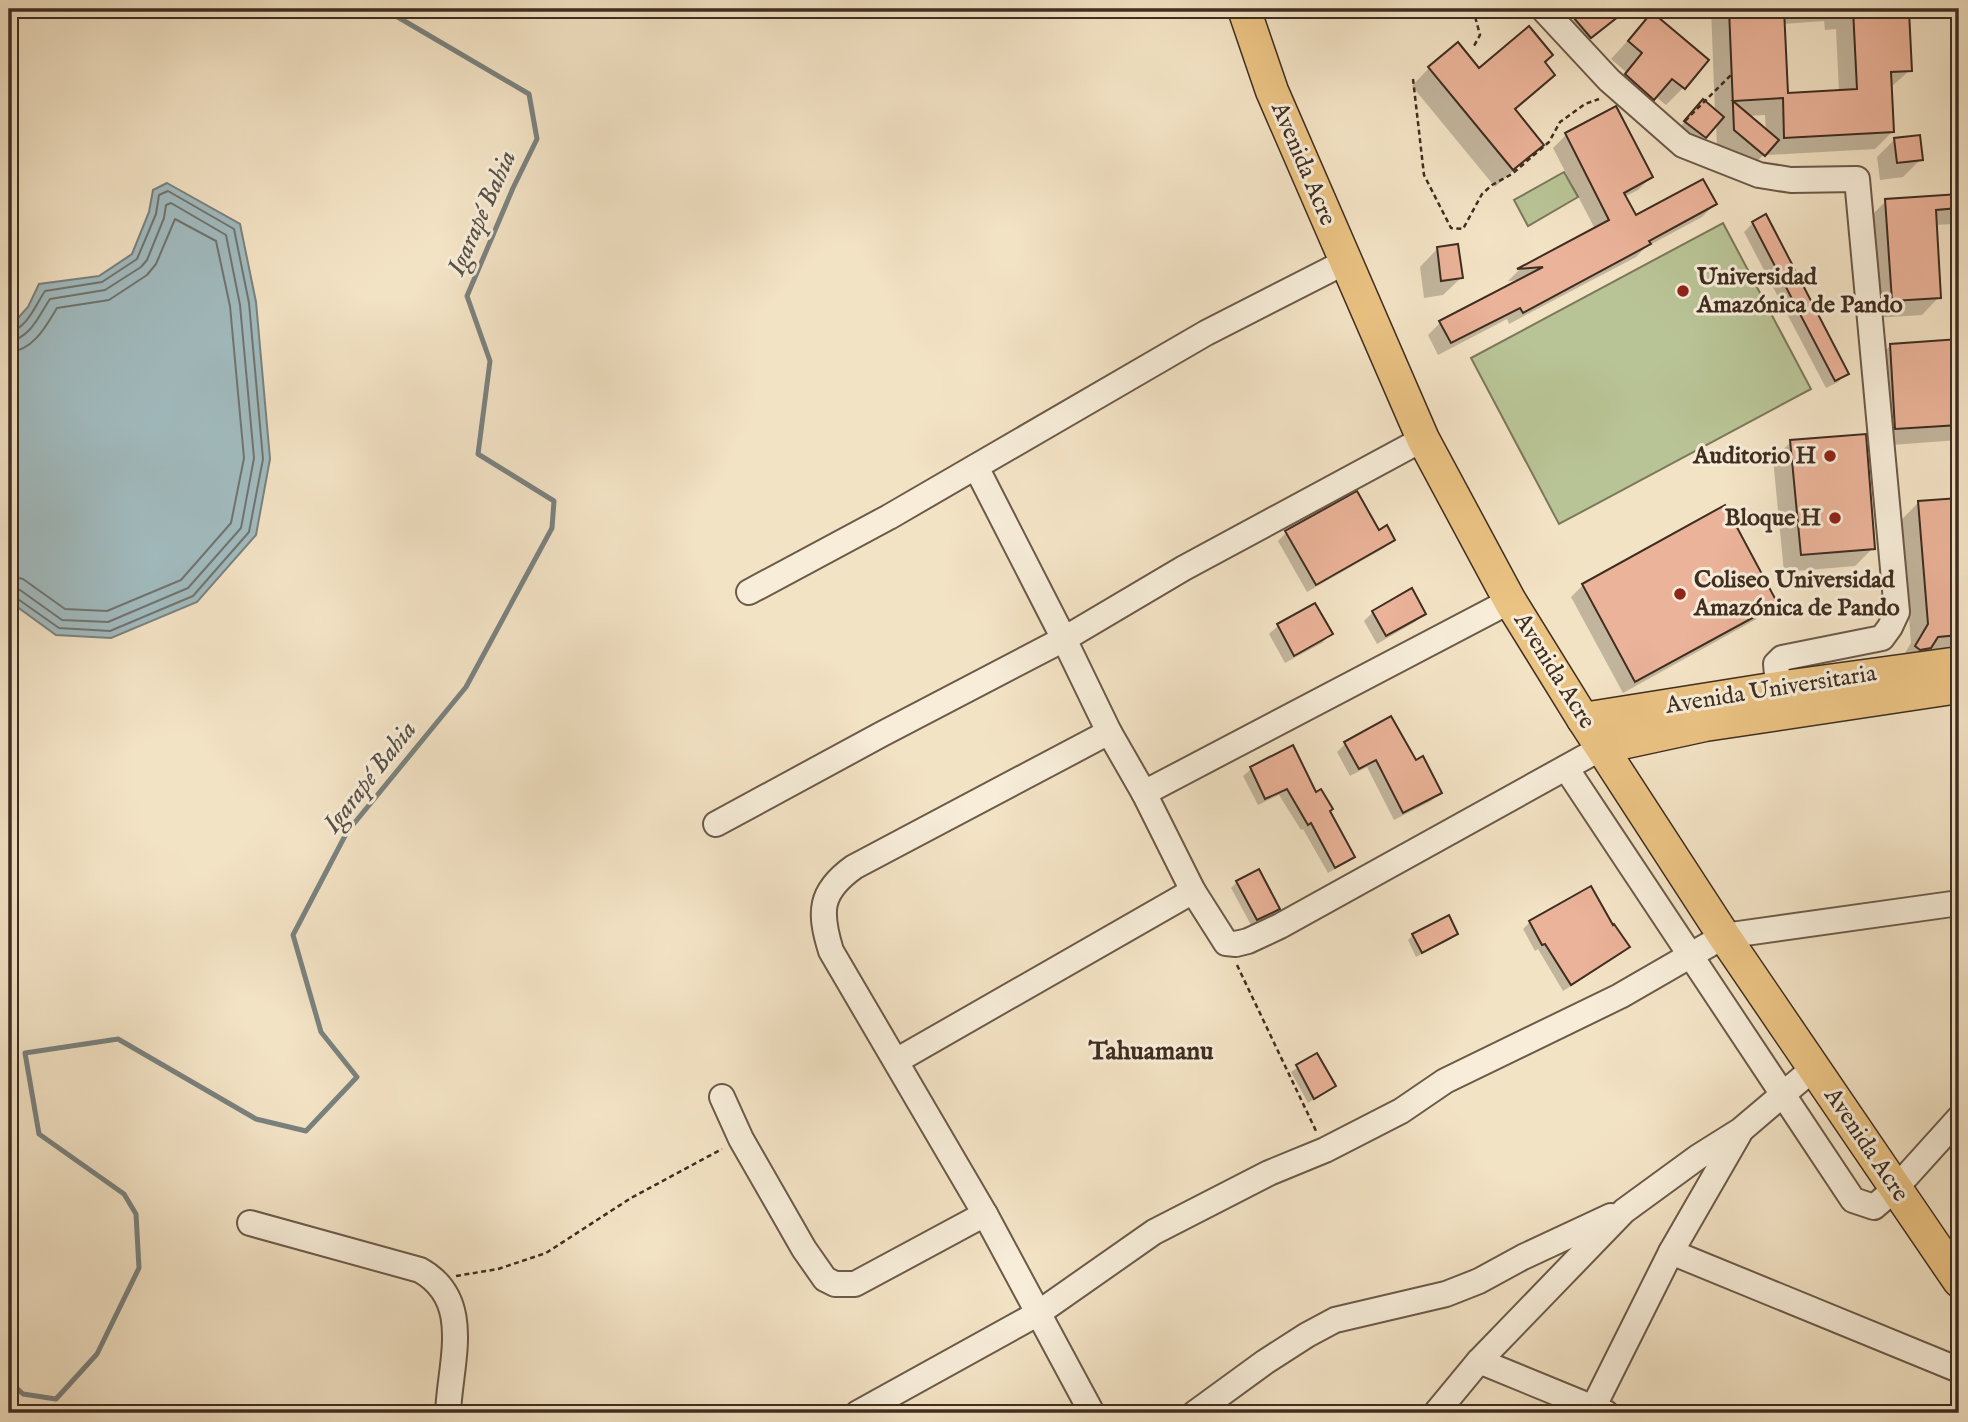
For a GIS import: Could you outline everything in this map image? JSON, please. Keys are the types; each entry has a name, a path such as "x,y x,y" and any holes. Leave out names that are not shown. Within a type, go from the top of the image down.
{"main road":[{"name":"Avenida Acre","path":"1244,9 1272,91 1423,439 1510,601 1724,936 1895,1189 1946,1245 1959,1281"},
{"name":"Avenida Universitaria","path":"1583,719 1779,701 1880,686 1959,663"},
{"name":"Avenida Universitaria","path":"1880,686 1959,687"},
{"name":"Avenida Universitaria","path":"1603,747 1705,725 1779,701"}],"street":[{"path":"1543,9 1622,92 1683,145 1759,175 1791,180 1857,179 1897,612 1882,638 1782,659 1776,664 1779,701"},
{"path":"749,592 889,517 1206,333 1345,262"},
{"path":"716,824 1064,639 1184,568 1423,439"},
{"path":"976,467 1109,732 1144,793 1193,891 1226,943 1248,941 1280,926 1603,747"},
{"path":"1144,793 1510,601"},
{"path":"1092,1413 985,1214 831,951 822,912 831,888 854,867 1109,732"},
{"path":"1566,768 1853,1199 1874,1207 1895,1189 1959,1118"},
{"path":"896,1061 1193,891"},
{"path":"858,1413 1037,1314 1154,1233 1269,1173 1325,1150 1401,1111 1445,1081 1620,996 1724,936 1956,908"},
{"path":"1195,1413 1307,1335 1335,1320 1446,1294 1479,1281 1523,1257 1624,1210 1741,1130 1814,1068"},
{"path":"722,1097 741,1139 804,1249 825,1279 835,1284 855,1284 985,1214"},
{"path":"1479,1362 1600,1411 1671,1252 1741,1130"},
{"path":"1436,1413 1479,1362 1624,1210"},
{"path":"250,1223 410,1267 435,1278 449,1296 456,1326 448,1413"},
{"path":"1671,1252 1959,1370"}],"path":[{"path":"1473,9 1480,35 1474,46"},
{"path":"1672,135 1732,74"},
{"path":"1413,79 1424,175 1451,228 1463,229 1482,194 1512,174 1549,142 1560,122 1585,104 1622,92"},
{"path":"1226,943 1325,1150"},
{"path":"435,1278 498,1269 546,1253 631,1198 741,1139"}],"green space":[{"path":"1564,172 1578,197 1528,226 1514,200"},
{"path":"1723,223 1811,389 1559,524 1471,358"}],"water":[{"path":"167,183 240,224 256,302 270,459 256,535 197,602 111,638 56,635 9,601 9,328 28,307 39,284 99,276 132,254 149,212 153,190"}],"building":[{"path":"1583,9 1628,9 1591,38 1573,17"},
{"path":"1729,9 1784,9 1788,93 1857,89 1853,9 1877,9 1878,13 1909,11 1912,71 1891,72 1894,132 1784,138 1783,98 1733,101 1779,140 1765,156 1734,130"},
{"path":"1652,12 1709,60 1685,89 1672,79 1654,100 1625,74 1642,53 1628,41"},
{"path":"1529,26 1553,55 1545,62 1555,75 1515,109 1544,145 1513,170 1428,67 1458,42 1479,68"},
{"path":"1703,99 1724,117 1706,138 1684,121"},
{"path":"1616,106 1653,177 1624,193 1636,215 1703,179 1717,204 1649,241 1651,244 1523,313 1520,308 1451,343 1439,321 1543,267 1517,269 1609,220 1565,133"},
{"path":"1920,135 1923,160 1897,163 1894,138"},
{"path":"1959,194 1959,208 1936,210 1941,298 1892,301 1885,199"},
{"path":"1766,214 1849,374 1835,381 1752,222"},
{"path":"1458,244 1463,278 1441,281 1437,247"},
{"path":"1959,339 1959,425 1895,429 1890,344"},
{"path":"1866,434 1875,549 1801,555 1790,440"},
{"path":"1357,491 1379,530 1387,525 1395,540 1316,585 1285,531"},
{"path":"1959,498 1959,635 1938,637 1931,648 1920,650 1915,646 1928,624 1918,501"},
{"name":"Coliseo Universidad Amazónica de Pando","path":"1725,505 1778,604 1635,682 1582,584"},
{"path":"1412,588 1426,614 1386,636 1372,611"},
{"path":"1315,603 1333,634 1294,656 1277,624"},
{"path":"1391,716 1416,760 1423,756 1442,793 1403,813 1376,760 1359,769 1344,742"},
{"path":"1293,745 1316,792 1321,789 1333,809 1330,811 1355,857 1335,868 1311,823 1308,825 1287,789 1265,799 1250,767"},
{"path":"1259,869 1280,909 1257,920 1236,881"},
{"path":"1591,886 1613,925 1630,947 1571,985 1545,944 1542,945 1529,921"},
{"path":"1449,915 1458,934 1422,953 1412,934"},
{"path":"1317,1053 1336,1086 1314,1099 1296,1065"}],"waterway":[{"name":"Igarapé Bahia","path":"9,1381 23,1394 56,1399 97,1354 139,1268 136,1214 124,1194 39,1134 25,1053 118,1039 256,1119 306,1131 357,1077 321,1032 293,935 347,832 466,687 552,528 554,501 478,454 490,361 467,296 537,139 529,94 384,9"}],"place":[{"name":"Universidad Amazónica de Pando","path":"1683,291"},
{"name":"Auditorio H","path":"1830,456"},
{"name":"Bloque H","path":"1835,518"},
{"name":"Coliseo Universidad Amazónica de Pando","path":"1680,594"}],"district":[{"name":"Tahuamanu","path":"1151,1051"}]}
